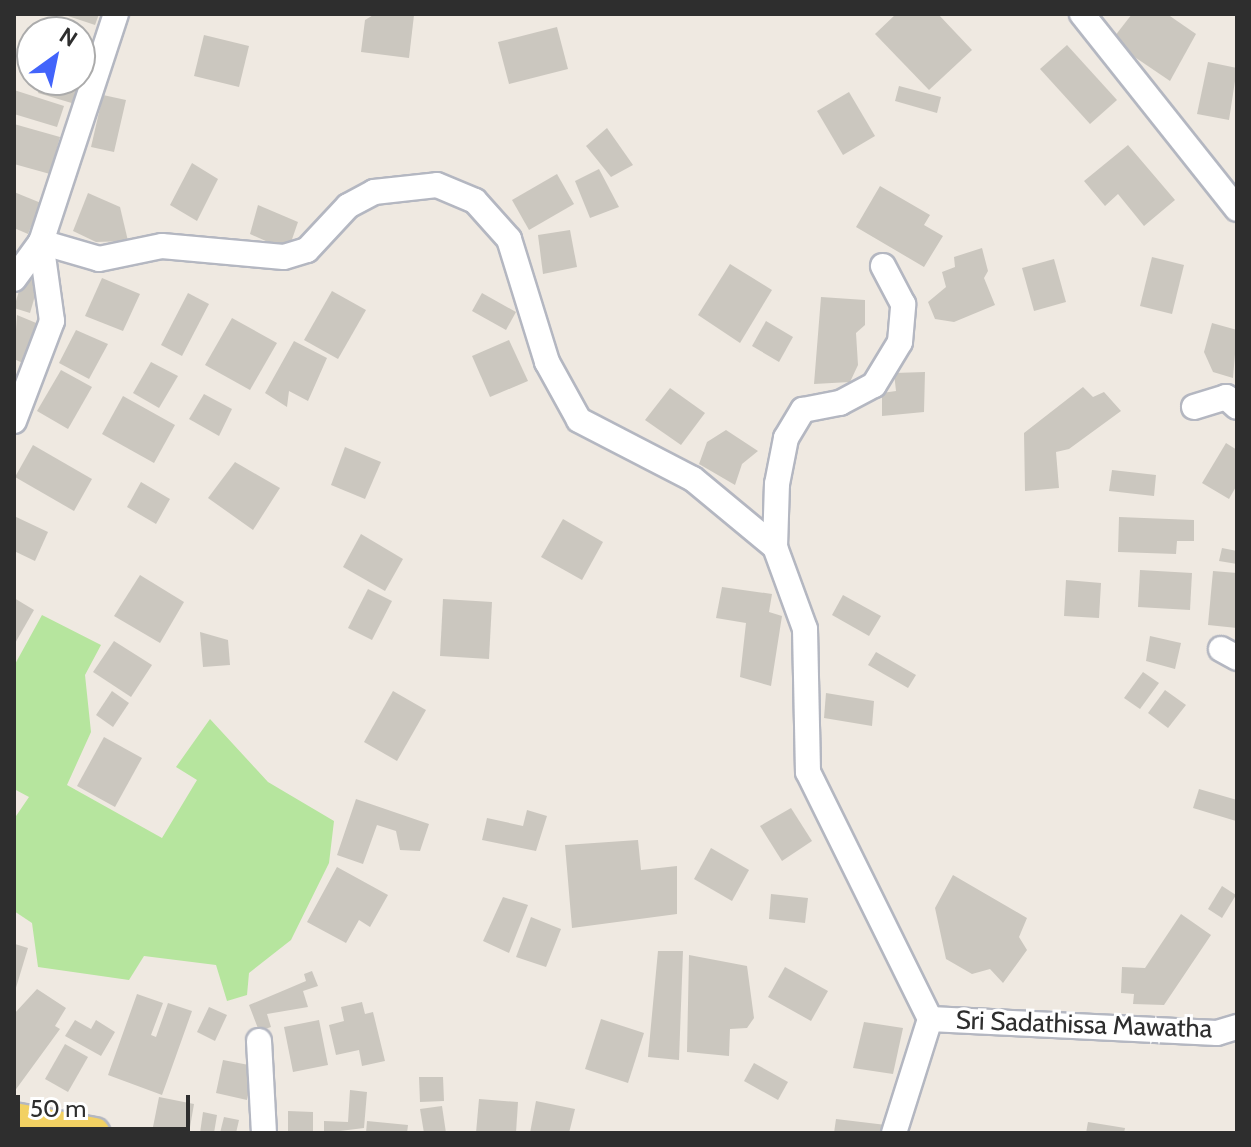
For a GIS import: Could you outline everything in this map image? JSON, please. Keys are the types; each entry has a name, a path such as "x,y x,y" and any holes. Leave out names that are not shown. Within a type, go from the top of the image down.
{"main road":[{"path":"14,1118 95,1133"}],"street":[{"path":"14,279 41,242 116,14"},
{"path":"1082,14 1237,209"},
{"path":"41,242 99,259 162,246 284,257 307,250 348,206 374,192 437,185 475,201 509,239 547,362 579,420 693,479 775,547"},
{"path":"14,421 52,321 41,242"},
{"path":"883,266 903,304 900,342 874,385 840,403 803,410 786,438 777,484 775,547 805,629 808,772 930,1019 894,1133"},
{"path":"1194,407 1226,397 1237,407"},
{"name":"Sri Sadathissa Mawatha","path":"930,1019 1217,1033 1237,1027"},
{"path":"259,1041 264,1133"}],"green space":[{"path":"42,615 101,645 85,675 91,732 67,785 162,838 197,780 176,767 210,719 268,782 334,821 329,863 291,940 249,973 247,995 227,1001 216,965 144,956 129,980 38,967 32,923 14,911 14,819 29,797 14,789 14,666"}],"building":[{"path":"62,14 99,14 96,22 96,16"},
{"path":"375,14 414,15 409,58 361,52 365,20"},
{"path":"896,14 938,14 972,50 929,90 875,34"},
{"path":"1132,14 1167,14 1196,34 1170,81 1111,41"},
{"path":"557,27 568,69 509,84 498,42"},
{"path":"204,35 249,46 239,87 194,76"},
{"path":"1067,45 1117,100 1090,124 1040,69"},
{"path":"1208,62 1237,68 1229,120 1197,114"},
{"path":"899,86 941,97 937,113 895,101"},
{"path":"14,90 16,96 33,96 64,106 57,127 14,114"},
{"path":"849,92 875,136 843,155 817,111"},
{"path":"103,95 126,100 114,152 91,147"},
{"path":"48,96 77,96 75,104"},
{"path":"14,124 60,137 50,174 14,164"},
{"path":"607,128 633,165 611,177 586,146"},
{"path":"1128,145 1175,200 1144,226 1118,194 1105,206 1084,181"},
{"path":"192,163 218,179 197,221 170,205"},
{"path":"599,169 619,207 590,218 575,181"},
{"path":"557,174 574,204 529,230 512,200"},
{"path":"880,186 930,215 924,225 943,236 924,267 856,227"},
{"path":"14,192 41,203 28,234 14,228"},
{"path":"88,193 120,207 128,241 96,242 73,231"},
{"path":"258,205 298,222 288,251 250,234"},
{"path":"570,230 577,267 543,274 538,235"},
{"path":"982,248 988,271 984,278 995,305 954,322 935,319 928,302 946,287 942,272 955,267 954,257"},
{"path":"1152,257 1184,265 1172,314 1140,306"},
{"path":"1054,259 1066,302 1034,311 1022,268"},
{"path":"730,264 772,290 740,343 698,315"},
{"path":"23,277 39,282 30,313 14,308"},
{"path":"102,278 140,294 123,331 85,316"},
{"path":"332,291 366,310 338,359 304,340"},
{"path":"188,293 209,304 182,356 161,345"},
{"path":"482,293 516,312 506,330 472,311"},
{"path":"821,297 865,300 865,325 856,333 858,365 850,382 814,384"},
{"path":"17,315 41,325 25,364 14,359"},
{"path":"232,318 277,343 250,390 205,365"},
{"path":"766,321 793,337 779,362 752,346"},
{"path":"1212,323 1237,330 1233,378 1213,372 1204,352"},
{"path":"76,330 108,344 89,379 59,363"},
{"path":"509,340 528,381 490,397 472,356"},
{"path":"294,341 327,358 308,401 289,391 287,407 265,393"},
{"path":"151,362 178,376 159,408 133,393"},
{"path":"61,370 92,387 68,429 37,411"},
{"path":"925,372 924,412 882,416 882,393 896,391 894,373"},
{"path":"1083,387 1093,397 1104,392 1121,411 1069,449 1056,452 1059,488 1025,491 1024,433"},
{"path":"670,388 705,413 681,445 645,420"},
{"path":"204,394 232,409 219,436 189,419"},
{"path":"123,396 175,425 154,463 102,434"},
{"path":"726,430 758,451 742,464 735,485 699,464 707,442"},
{"path":"1226,443 1237,450 1237,485 1229,499 1202,483"},
{"path":"33,445 92,479 74,511 15,477"},
{"path":"345,447 381,462 365,499 331,485"},
{"path":"235,462 280,488 253,530 208,498"},
{"path":"1112,470 1156,475 1154,496 1109,491"},
{"path":"141,482 170,499 156,524 127,507"},
{"path":"14,516 48,532 35,561 14,551"},
{"path":"1119,517 1194,520 1194,541 1177,541 1176,554 1118,552"},
{"path":"563,519 603,542 582,580 541,557"},
{"path":"361,534 403,559 385,591 343,567"},
{"path":"1222,548 1237,551 1237,564 1219,561"},
{"path":"1140,570 1192,573 1190,610 1138,607"},
{"path":"1213,571 1237,573 1237,628 1208,625"},
{"path":"140,575 184,602 160,643 114,616"},
{"path":"1066,580 1101,583 1099,618 1064,616"},
{"path":"722,587 772,594 769,612 782,616 771,686 740,677 746,623 716,618"},
{"path":"368,589 392,601 372,640 348,628"},
{"path":"843,595 881,616 869,636 832,615"},
{"path":"14,598 34,610 14,645"},
{"path":"443,599 492,602 489,659 440,656"},
{"path":"200,632 228,640 230,665 203,667"},
{"path":"1150,636 1181,643 1175,669 1146,661"},
{"path":"114,641 152,665 131,697 93,672"},
{"path":"876,652 916,675 908,688 868,665"},
{"path":"1143,672 1159,683 1140,709 1124,698"},
{"path":"1165,690 1186,705 1168,728 1148,713"},
{"path":"112,691 129,703 113,727 96,715"},
{"path":"393,691 426,710 397,761 364,742"},
{"path":"826,693 874,701 872,726 824,718"},
{"path":"104,737 142,758 115,807 77,786"},
{"path":"1199,789 1237,800 1236,821 1193,808"},
{"path":"356,799 429,824 420,851 400,850 396,831 377,825 363,864 337,855"},
{"path":"791,808 812,841 782,861 760,826"},
{"path":"527,810 547,816 536,851 482,840 487,818 523,826"},
{"path":"638,840 641,870 677,866 677,914 572,928 565,845"},
{"path":"711,848 749,870 732,901 694,879"},
{"path":"337,867 388,895 370,927 359,920 346,943 307,922"},
{"path":"953,875 1027,918 1019,937 1027,950 1003,983 990,969 972,974 946,959 935,908"},
{"path":"1222,886 1236,895 1222,918 1208,909"},
{"path":"771,894 808,898 805,923 769,919"},
{"path":"503,897 528,905 509,953 483,941"},
{"path":"1181,914 1211,935 1164,1005 1133,1004 1134,994 1121,993 1122,967 1145,968"},
{"path":"531,917 561,929 546,967 516,957"},
{"path":"15,944 28,948 15,991 14,947"},
{"path":"658,951 683,951 679,1060 648,1057"},
{"path":"689,955 747,966 754,1018 747,1028 730,1029 729,1056 687,1052"},
{"path":"785,967 828,991 811,1021 768,997"},
{"path":"312,971 318,986 303,991 308,1007 267,1014 271,1027 259,1031 249,1005 306,981 304,974"},
{"path":"37,989 66,1008 55,1026 60,1029 14,1092 14,1014"},
{"path":"137,994 163,1003 151,1035 156,1037 168,1003 192,1011 162,1095 108,1075"},
{"path":"362,1002 365,1014 373,1012 385,1061 362,1066 359,1050 336,1055 329,1025 344,1021 341,1007"},
{"path":"209,1007 227,1015 215,1041 197,1032"},
{"path":"601,1019 644,1033 628,1083 585,1069"},
{"path":"75,1020 91,1029 96,1020 115,1032 101,1056 65,1036"},
{"path":"319,1020 328,1065 293,1072 284,1027"},
{"path":"864,1022 903,1028 893,1074 853,1068"},
{"path":"65,1044 88,1057 68,1092 45,1079"},
{"path":"223,1060 254,1066 247,1100 216,1093"},
{"path":"754,1063 788,1082 778,1100 744,1081"},
{"path":"419,1077 443,1077 444,1101 420,1102"},
{"path":"350,1090 367,1092 364,1128 324,1133 324,1121 348,1122"},
{"path":"159,1097 194,1104 189,1133 153,1127"},
{"path":"479,1099 518,1102 516,1133 476,1133"},
{"path":"536,1101 575,1109 569,1133 530,1133"},
{"path":"442,1106 446,1133 424,1133 420,1109"},
{"path":"288,1111 313,1112 313,1133 288,1133"},
{"path":"203,1112 217,1115 214,1133 200,1133"},
{"path":"224,1117 239,1120 236,1133 220,1133"},
{"path":"836,1119 886,1125 885,1133 834,1133"},
{"path":"367,1121 408,1125 407,1133 366,1133"},
{"path":"1088,1122 1125,1128 1124,1133 1086,1133"}]}
